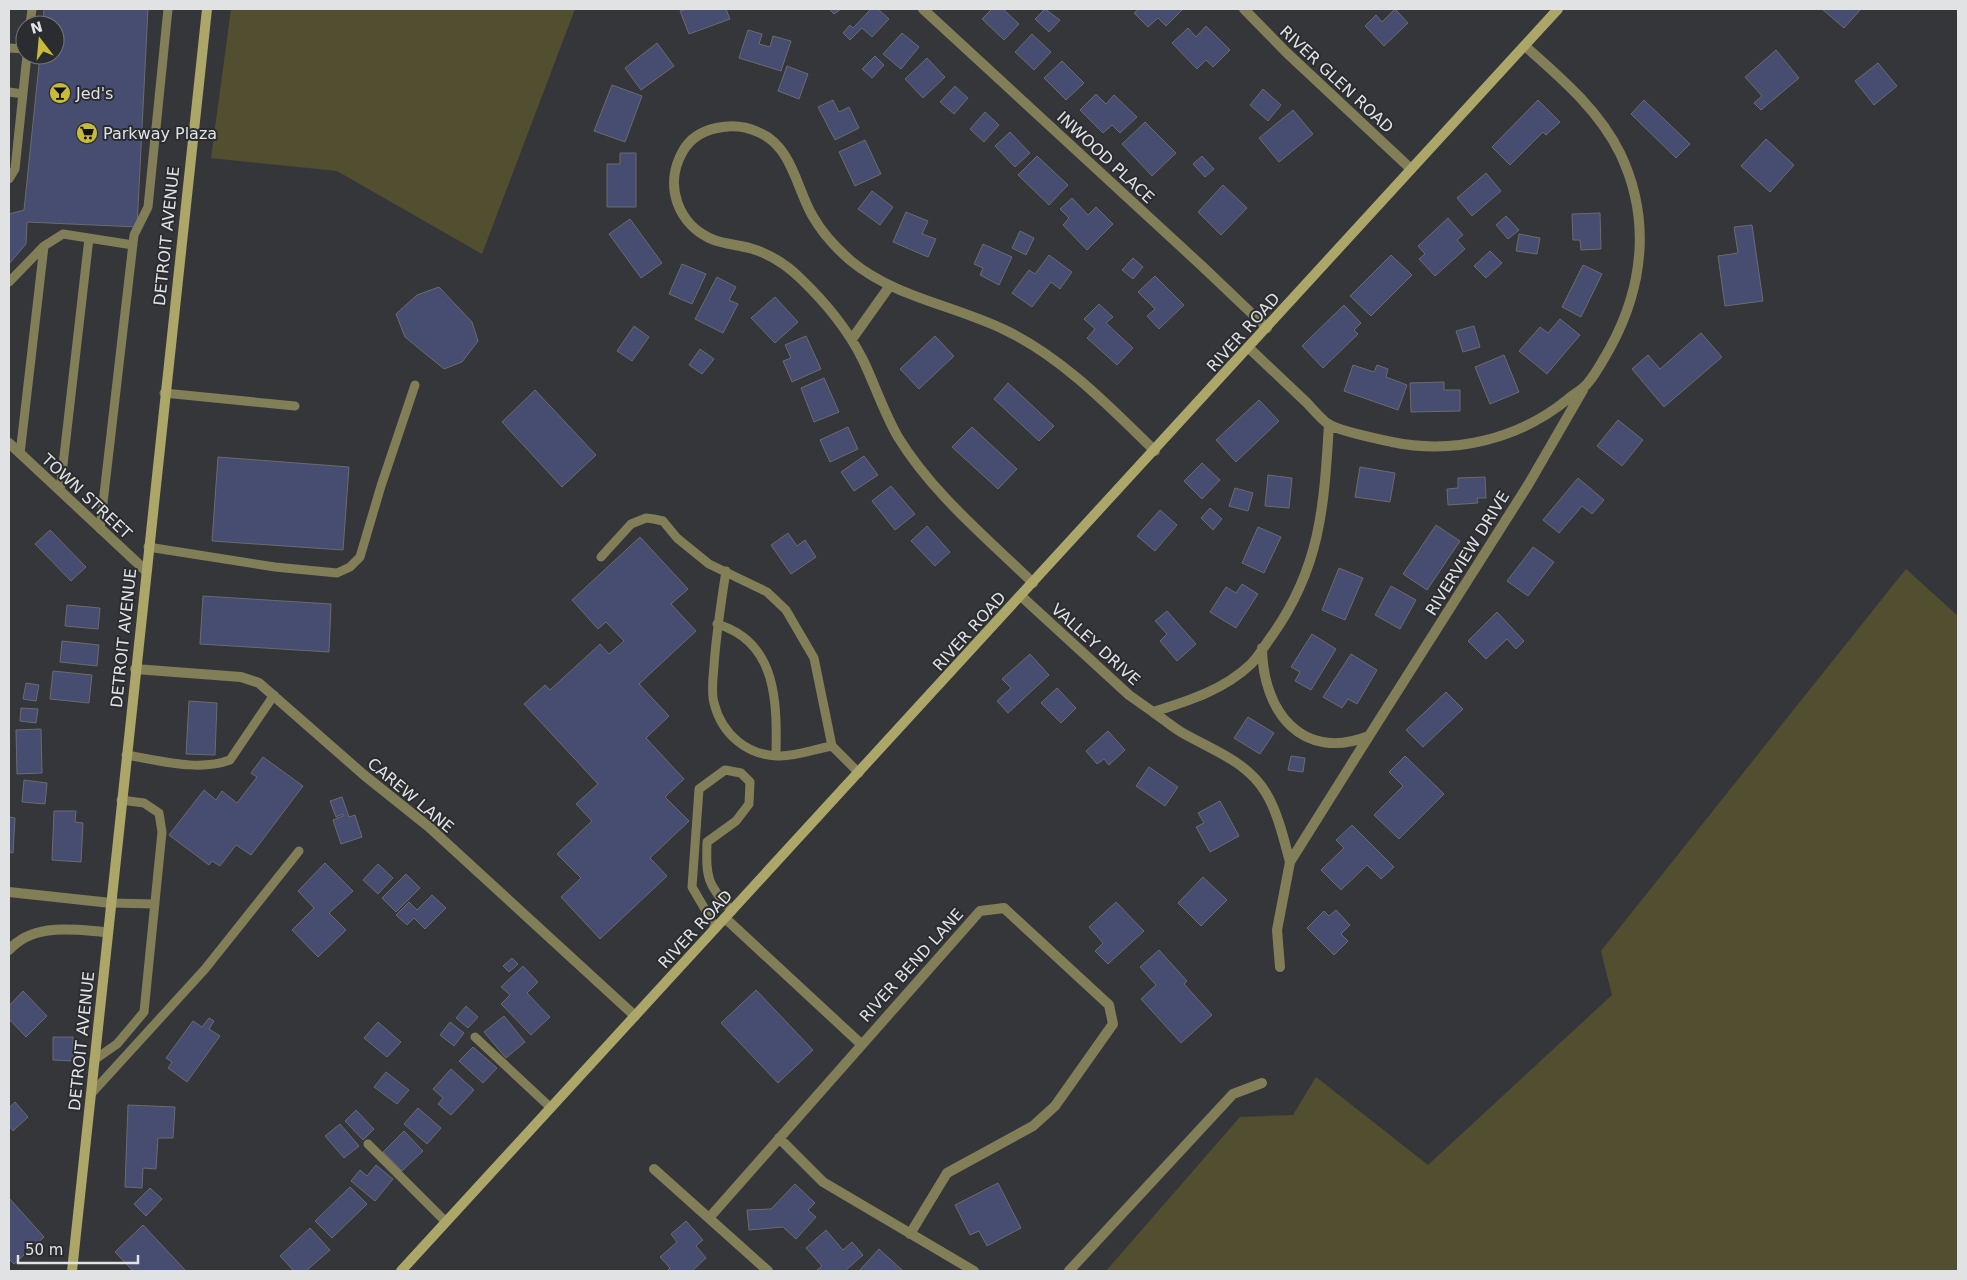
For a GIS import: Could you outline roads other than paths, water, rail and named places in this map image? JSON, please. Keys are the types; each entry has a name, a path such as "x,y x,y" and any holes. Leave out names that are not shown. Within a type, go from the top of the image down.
{"street":[{"name":"DETROIT AVENUE","path":"72,1271 164,393 207,9"},
{"name":"INWOOD PLACE","path":"923,9 1267,328"},
{"name":"RIVER GLEN ROAD","path":"1244,9 1286,52 1411,169"},
{"name":"RIVER ROAD","path":"401,1271 1034,583 1558,9"},
{"name":"RIVERVIEW DRIVE","path":"1280,967 1277,930 1290,862 1528,485 1620,329 1636,283 1640,266 1638,215 1632,185 1620,155 1607,129 1593,110 1572,88 1525,46"},
{"path":"1034,583 950,502 921,470 898,436 852,339 831,311 788,267 752,248 717,241 702,234 690,224 680,211 675,196 674,181 676,166 688,143 712,129 728,126 744,127 770,138 782,150 791,164 801,194 814,219 842,253 864,272 889,287 955,309 1006,330 1037,348 1108,406 1155,451"},
{"path":"852,339 889,287"},
{"path":"1249,348 1329,424 1406,445 1462,446 1508,433 1532,423 1557,408 1586,384"},
{"path":"1153,712 1210,692 1251,664 1286,614 1314,551 1324,500 1329,424"},
{"name":"TOWN STREET","path":"9,444 146,571"},
{"name":"VALLEY DRIVE","path":"1021,596 1128,694 1180,731 1243,766 1257,780 1267,794 1290,862"},
{"path":"1262,648 1266,684 1273,704 1294,729 1310,740 1325,744 1343,744 1369,736"},
{"name":"CAREW LANE","path":"135,669 241,678 259,683 364,775 429,827 635,1016"},
{"path":"9,892 111,902"},
{"name":"RIVER BEND LANE","path":"709,1218 980,911 1004,908 1109,1005 1113,1024 1055,1106 1033,1126 948,1173 910,1234"},
{"name":"RIVER BEND LANE","path":"728,914 861,1044"},
{"path":"9,950 15,943 52,929 107,932"},
{"path":"1069,1271 1233,1094 1262,1083"},
{"path":"779,1138 823,1182 974,1271"},
{"path":"654,1169 768,1271"}],"lane":[{"path":"100,529 134,235 148,207 168,9"},
{"path":"9,178 15,170 26,65"},
{"path":"9,92 23,94"},
{"path":"9,282 44,246 63,234 133,245"},
{"path":"60,491 89,238"},
{"path":"20,454 44,246"},
{"path":"148,547 276,567 337,573 350,567 360,557 381,486 415,385"},
{"path":"164,393 295,406"},
{"path":"601,557 631,524 646,518 654,519 663,521 678,538 709,564 767,592 786,610 814,658 832,746 859,773"},
{"path":"726,571 717,624 714,702 721,721 732,738 747,748 762,754 776,756 797,754 832,746"},
{"path":"717,624 730,628 746,638 768,670 776,707 776,756"},
{"path":"126,755 196,765 218,765 230,760 274,695"},
{"path":"716,928 692,887 694,834 699,789 725,770 741,773 750,782 749,804 736,821 707,842 706,876 728,914"},
{"path":"94,1060 117,1044 144,1012 162,832 159,813 144,803 122,800"},
{"path":"91,1094 205,969 299,850"},
{"path":"111,902 155,904"},
{"path":"475,1037 551,1108"},
{"path":"368,1144 446,1222"}],"place":[{"name":"Jed's","path":"60,93"},
{"name":"Parkway Plaza","path":"87,133"}]}
